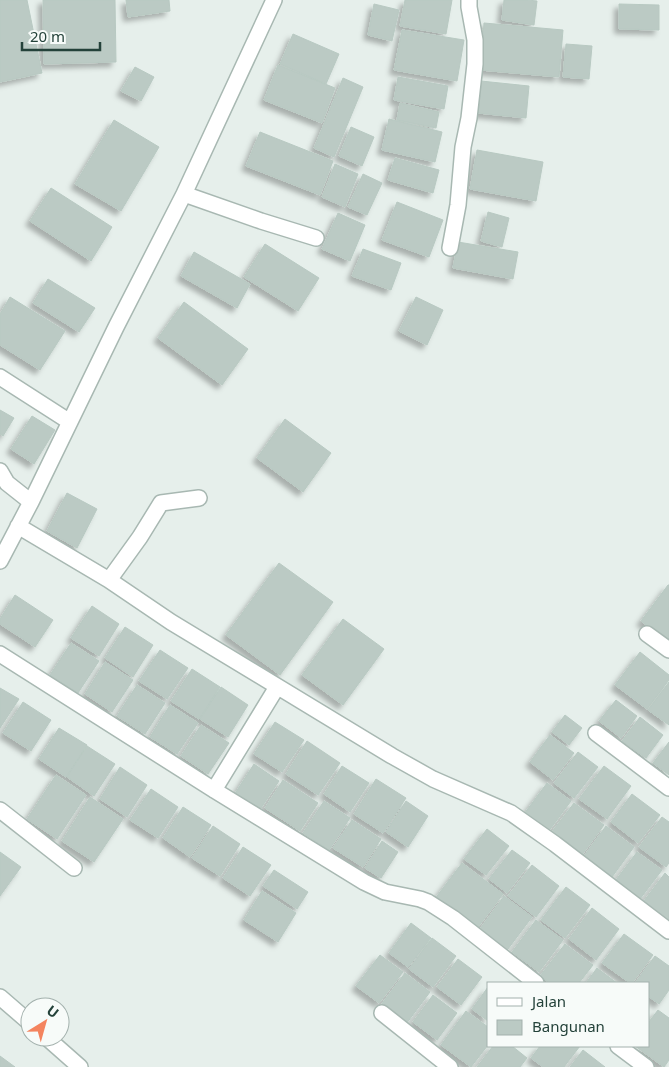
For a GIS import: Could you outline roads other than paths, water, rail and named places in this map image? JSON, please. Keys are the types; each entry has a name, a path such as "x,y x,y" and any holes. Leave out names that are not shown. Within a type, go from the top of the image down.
{"street":[{"path":"0,561 184,194 274,0"},
{"path":"450,248 458,205 462,154 469,118 475,64 475,40 469,0"},
{"path":"184,194 316,238"},
{"path":"0,377 70,422"},
{"path":"0,471 7,483 31,502"},
{"path":"109,580 140,537 161,502 199,498"},
{"path":"18,526 109,580 171,622 392,756 433,779 511,812 669,931"},
{"path":"647,634 669,650"},
{"path":"0,654 214,790 364,882 385,892 428,902 452,918 535,982"},
{"path":"214,790 277,687"},
{"path":"596,733 669,788"},
{"path":"0,810 74,868"},
{"path":"0,997 20,1014"},
{"path":"382,1013 450,1067"},
{"path":"57,1047 80,1067"},
{"path":"619,1047 646,1067"}]}
